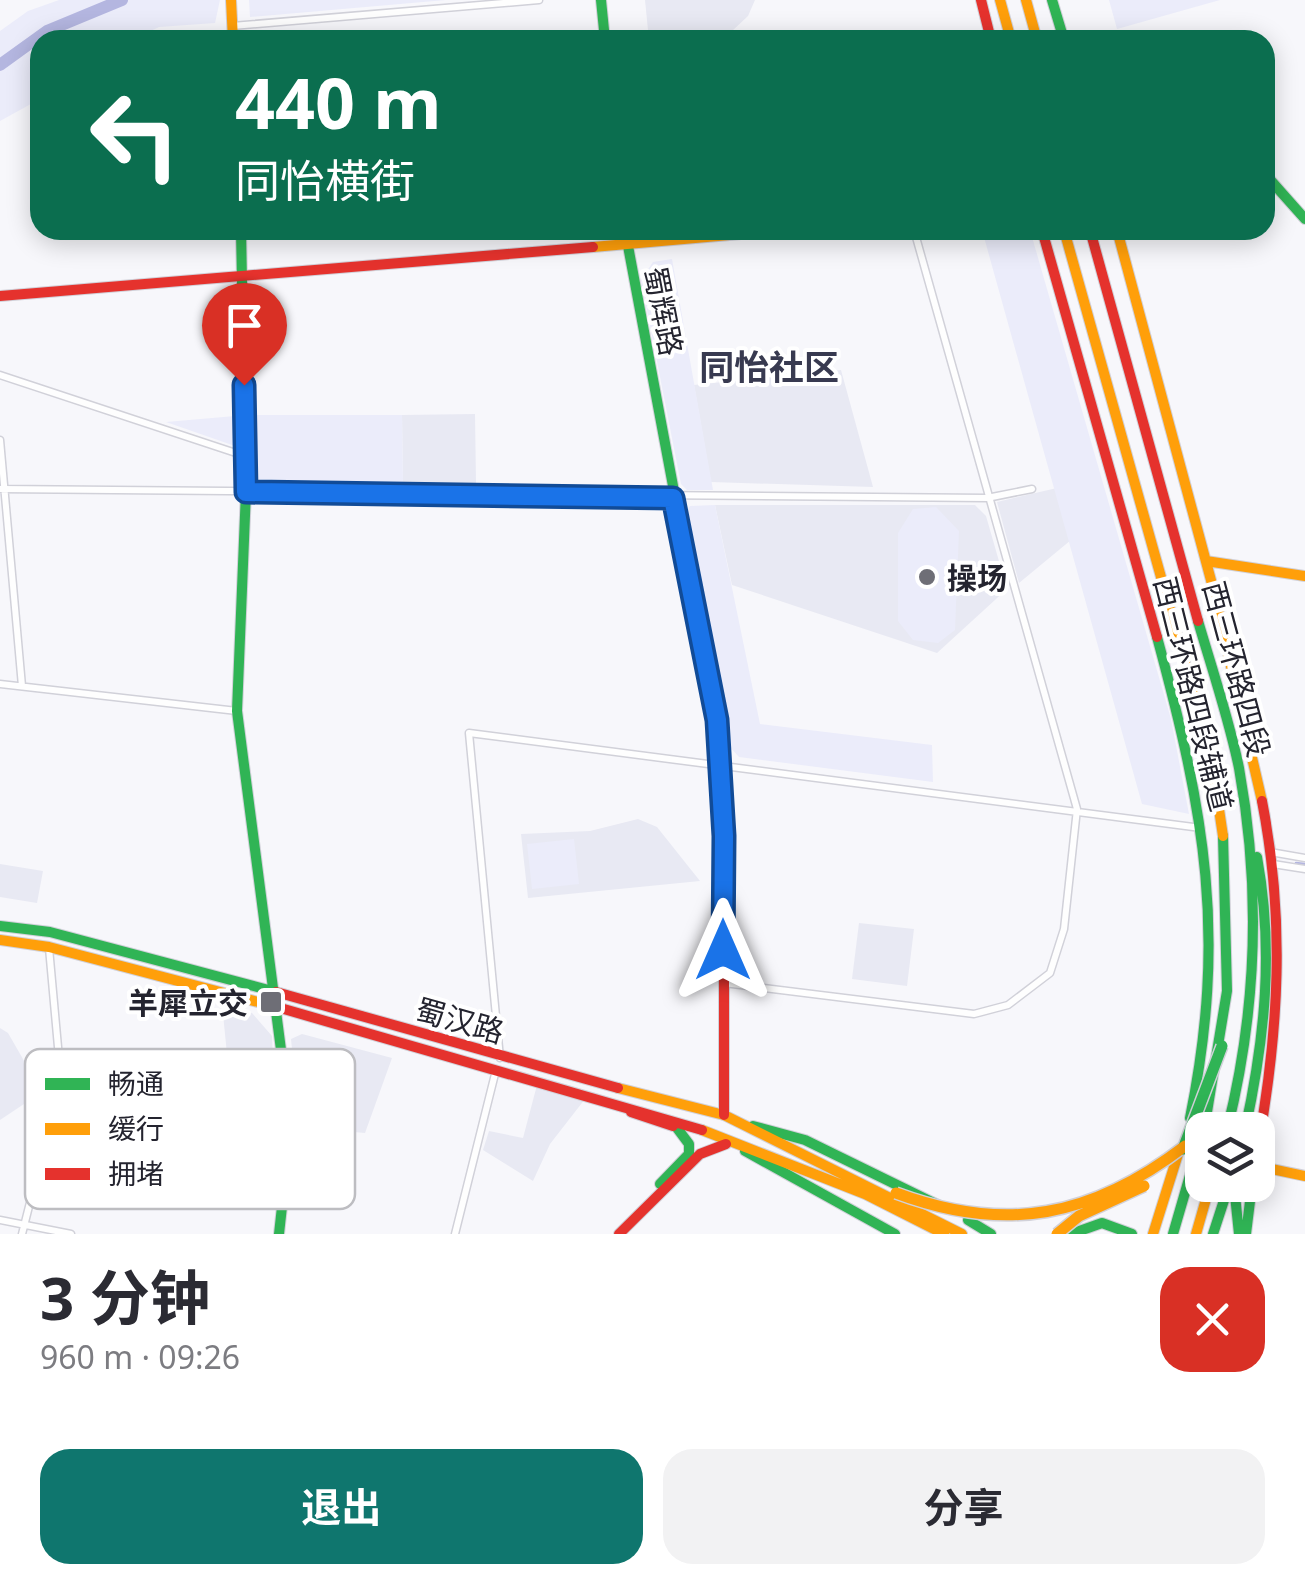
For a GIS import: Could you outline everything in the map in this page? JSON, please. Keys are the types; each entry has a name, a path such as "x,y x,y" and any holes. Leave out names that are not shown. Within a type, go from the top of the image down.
{"main road":[{"path":"231,0 232,30"},
{"path":"601,0 604,30"},
{"path":"981,0 989,30"},
{"path":"1000,0 1008,30"},
{"path":"1028,0 1034,30"},
{"path":"1052,0 1061,30"},
{"path":"1275,185 1305,219"},
{"path":"241,240 246,492 238,711 281,1049"},
{"name":"蜀辉路","path":"625,240 722,764 723,982 730,1118"},
{"path":"0,296 693,240"},
{"name":"西三环路四段辅道","path":"1045,240 1194,769 1202,828 1215,965 1211,1017 1192,1115 1155,1228"},
{"name":"西三环路四段","path":"1067,240 1211,756 1223,823 1230,908 1226,1000 1222,1046 1207,1112"},
{"name":"西三环路四段","path":"1093,240 1238,764 1248,821 1256,944 1253,995 1232,1112"},
{"name":"西三环路四段辅道","path":"1120,240 1256,761 1271,858 1279,994 1264,1112"},
{"path":"1206,561 1305,576"},
{"path":"1248,821 1264,892 1267,1010 1249,1112"},
{"name":"蜀汉路","path":"0,926 50,932 276,992 738,1139 892,1202"},
{"name":"蜀汉路","path":"0,940 48,947 498,1064 730,1118 859,1180 892,1202"},
{"path":"1198,1112 1222,1046"},
{"path":"592,1095 726,1144 806,1181 895,1234"},
{"path":"730,1118 804,1140 991,1233"},
{"path":"615,1234 689,1154 689,1144 678,1128"},
{"path":"615,1234 700,1154 726,1144"},
{"path":"892,1202 966,1218 1009,1218 1064,1208 1134,1183 1185,1146"},
{"path":"1057,1234 1079,1216 1153,1180 1185,1146"},
{"path":"1275,1170 1305,1176"},
{"name":"西三环路四段","path":"1173,1234 1185,1193"},
{"path":"892,1202 930,1234"},
{"path":"892,1202 944,1234"},
{"path":"892,1202 962,1234"},
{"path":"1196,1234 1205,1202"},
{"path":"1214,1234 1226,1202"},
{"path":"1235,1202 1242,1234"},
{"path":"1242,1234 1249,1202"},
{"path":"279,1234 281,1209"},
{"path":"1071,1234 1097,1222 1116,1224 1132,1234"},
{"path":"1141,1234 1155,1228"}],"street":[{"path":"260,30 539,0"},
{"path":"723,982 968,1014 1008,1006 1038,986 1056,961 1064,929 1077,809 917,240"},
{"path":"0,375 245,456"},
{"path":"0,440 22,686"},
{"path":"2,489 987,498 1032,488"},
{"path":"0,684 238,711"},
{"path":"455,1234 498,1064 468,733 1202,828"},
{"path":"1271,858 1305,858"},
{"path":"1271,858 1305,869"},
{"path":"48,947 57,1049"},
{"path":"0,1220 23,1231 71,1234"}],"shaded area":[{"path":"59,0 220,0 215,23 153,30 30,30 30,104 0,121 0,31 28,11"},
{"path":"249,0 446,0 250,17"},
{"path":"645,0 755,0 748,16 733,30 648,30"},
{"path":"1109,0 1220,0 1117,29"},
{"path":"985,240 1033,240 1171,719 1189,814 1142,804"},
{"path":"672,259 713,490 687,490 681,484 641,280 653,262"},
{"path":"841,370 873,487 711,482 694,385"},
{"path":"475,414 476,483 403,485 402,415"},
{"path":"255,415 402,415 403,485 268,487 257,480"},
{"path":"235,416 235,446 166,422"},
{"path":"1057,488 1071,540 1019,583 997,502"},
{"path":"715,505 975,505 986,516 1007,589 937,653 732,585"},
{"path":"715,505 760,724 932,745 933,782 739,757 728,745 685,514 690,506"},
{"name":"操场","path":"936,507 959,531 955,630 938,643 913,640 898,621 898,533 913,509"},
{"path":"638,819 657,827 700,881 528,898 521,834 590,831"},
{"path":"574,839 579,884 532,889 527,844"},
{"path":"0,864 43,871 37,903 0,897"},
{"path":"859,923 914,929 907,986 852,979"},
{"path":"222,1004 252,1013 272,1036 273,1049 226,1049"},
{"path":"0,1028 8,1033 25,1062 25,1103 0,1120"},
{"path":"302,1034 392,1058 365,1133 355,1132 355,1049 292,1049 291,1039"},
{"path":"537,1085 585,1099 550,1144 533,1181 483,1150 489,1131 523,1138"}],"waterway":[{"path":"49,30 122,0"},
{"path":"0,65 30,43"},
{"path":"1296,863 1305,864"}],"traffic: fast":[{"path":"601,0 604,30"},
{"path":"1052,0 1061,30"},
{"path":"1275,185 1305,219"},
{"path":"241,240 246,491 237,711 281,1049"},
{"path":"627,240 713,699"},
{"path":"1198,621 1235,750 1251,859 1250,995 1231,1112"},
{"path":"1157,637 1188,761 1205,875 1207,991 1191,1112"},
{"path":"1207,1112 1227,991 1223,836"},
{"path":"1248,1112 1265,994 1265,926 1257,857"},
{"path":"0,926 50,932 276,992"},
{"path":"1183,1149 1222,1046"},
{"path":"753,1126 805,1140 940,1206"},
{"path":"660,1184 689,1154 689,1144 677,1128"},
{"path":"745,1151 895,1234"},
{"path":"1173,1234 1185,1193"},
{"path":"1213,1234 1223,1202"},
{"path":"1236,1202 1239,1234"},
{"path":"1246,1234 1250,1202"},
{"path":"279,1234 282,1209"},
{"path":"968,1220 991,1234"},
{"path":"1071,1234 1102,1223 1132,1234"}],"traffic: slow":[{"path":"231,0 232,30"},
{"path":"1000,0 1008,30"},
{"path":"1026,0 1034,30"},
{"path":"593,247 673,240"},
{"path":"1067,240 1211,756 1223,836"},
{"path":"1120,240 1212,584 1262,801"},
{"path":"1206,561 1305,576"},
{"path":"0,940 49,947 277,1007"},
{"path":"618,1088 724,1115 962,1234"},
{"path":"702,1130 865,1194 944,1234"},
{"path":"896,1193 974,1213 1047,1212 1116,1189 1185,1146"},
{"path":"1153,1234 1179,1151"},
{"path":"1275,1170 1305,1176"},
{"path":"1057,1234 1079,1216 1144,1186"},
{"path":"1196,1234 1205,1202"}],"traffic: jam":[{"path":"981,0 988,30"},
{"path":"1045,240 1157,637"},
{"path":"1093,240 1198,621"},
{"path":"0,296 593,247"},
{"path":"713,699 724,836 724,1115"},
{"path":"1262,801 1276,931 1275,1017 1263,1112"},
{"path":"276,992 618,1088"},
{"path":"277,1007 702,1130"},
{"path":"631,1112 673,1126"},
{"path":"619,1234 700,1154 726,1144"}],"place":[{"name":"操场","path":"927,577"},
{"name":"羊犀立交","path":"271,1002"}],"district":[{"name":"同怡社区","path":"769,366"}],"route":[{"path":"244,385 246,492 673,498 717,720 722,764 723,950"}]}
